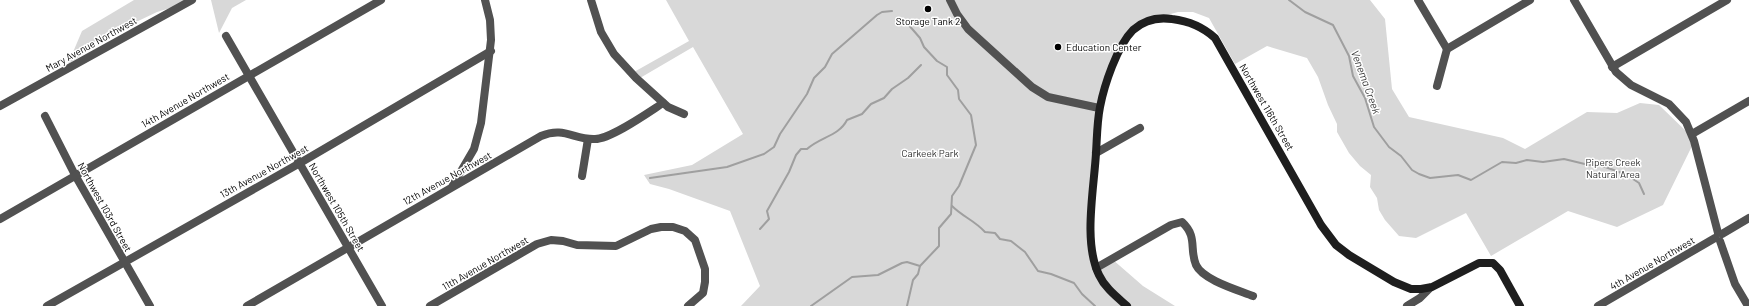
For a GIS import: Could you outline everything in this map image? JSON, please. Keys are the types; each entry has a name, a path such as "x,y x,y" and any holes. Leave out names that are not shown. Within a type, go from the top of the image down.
{"street":[{"name":"Mary Avenue Northwest","path":"0,106 192,0"},
{"name":"14th Avenue Northwest","path":"0,219 381,0"},
{"path":"453,185 477,140 491,51 490,20 485,0"},
{"path":"591,0 601,32 614,54 636,78 663,103 668,107 684,114"},
{"path":"950,0 957,14 968,29 1032,87 1048,97 1099,108"},
{"path":"1418,0 1447,50"},
{"path":"1437,86 1447,50 1530,0"},
{"path":"1574,0 1612,67 1626,82 1675,108 1686,122 1692,134 1719,236 1735,284 1748,306"},
{"path":"1612,67 1727,0"},
{"name":"Northwest 116th Street","path":"1127,306 1108,289 1099,276 1092,249 1091,222 1099,108 1114,63 1123,44 1134,30 1144,23 1159,17 1186,21 1211,34 1222,49 1317,217 1336,245 1359,262 1394,282 1414,289 1430,288"},
{"name":"Northwest 105th Street","path":"226,36 382,306"},
{"name":"13th Avenue Northwest","path":"47,306 300,163 491,51"},
{"path":"1692,134 1749,101"},
{"name":"12th Avenue Northwest","path":"247,306 453,185 474,175 547,133 558,131 588,139 597,139 607,136 663,103"},
{"name":"Northwest 103rd Street","path":"45,116 75,175 150,306"},
{"path":"1096,153 1140,128"},
{"path":"582,176 588,139"},
{"name":"4th Avenue Northwest","path":"1598,306 1749,218"},
{"path":"1096,268 1171,225 1182,222 1192,236 1196,265 1200,271 1209,278 1253,296"},
{"name":"11th Avenue Northwest","path":"430,306 537,244 551,240 563,241 577,245 616,246 651,229 673,227 685,231 695,240 702,253 705,269 703,293 688,306"},
{"path":"1407,306 1420,298 1430,288 1479,263 1491,263 1500,270 1520,306"}],"green space":[{"path":"134,0 197,0 157,12 94,42 79,57 68,64 82,31"},
{"path":"211,0 246,0 232,8 219,33"},
{"name":"Carkeek Park","path":"666,0 1370,0 1385,19 1392,89 1409,117 1503,138 1525,149 1587,112 1617,113 1640,103 1659,105 1688,133 1692,146 1663,205 1617,227 1568,211 1491,256 1466,213 1416,238 1399,236 1385,220 1379,210 1377,198 1370,187 1371,175 1360,166 1349,153 1337,132 1337,124 1328,105 1318,77 1307,58 1267,46 1235,64 1209,18 1193,12 1178,12 1152,19 1134,30 1104,90 1091,222 1096,268 1112,259 1143,286 1175,306 741,306 760,286 730,211 669,189 650,184 644,175 692,165 743,134 693,47 640,78 634,72 689,41"}],"waterway":[{"name":"Venema Creek","path":"1289,0 1305,12 1333,25 1349,56 1353,76 1365,98 1374,127 1389,147 1401,156 1412,170 1419,174 1430,178 1458,175 1471,180 1502,162 1516,163 1527,160 1543,162 1564,159 1589,165 1600,165 1627,175 1639,183 1644,194"},
{"path":"650,178 727,167 764,154 774,147 780,134 807,94 814,78 825,67 832,54 877,15 882,12 892,11"},
{"path":"907,23 920,38 924,47 937,61 947,67 947,75 958,90 959,99 971,115 976,145 959,186 952,196 951,214 939,228 939,246 920,266 918,274 913,280 907,306"},
{"path":"760,229 769,219 767,211 789,172 796,155 801,149 807,149 839,130 847,120 862,114 871,104 884,98 892,89 908,78 921,65"},
{"path":"952,206 977,224 985,232 995,233 1000,239 1011,241 1025,252 1038,271 1051,274 1074,283 1082,294 1095,306"},
{"path":"811,306 852,277 878,275 907,262 920,266"}],"place":[{"name":"Storage Tank 2","path":"928,9"},
{"name":"Education Center","path":"1058,47"}],"park label":[{"name":"Pipers Creek Natural Area","path":"1613,168"}]}
